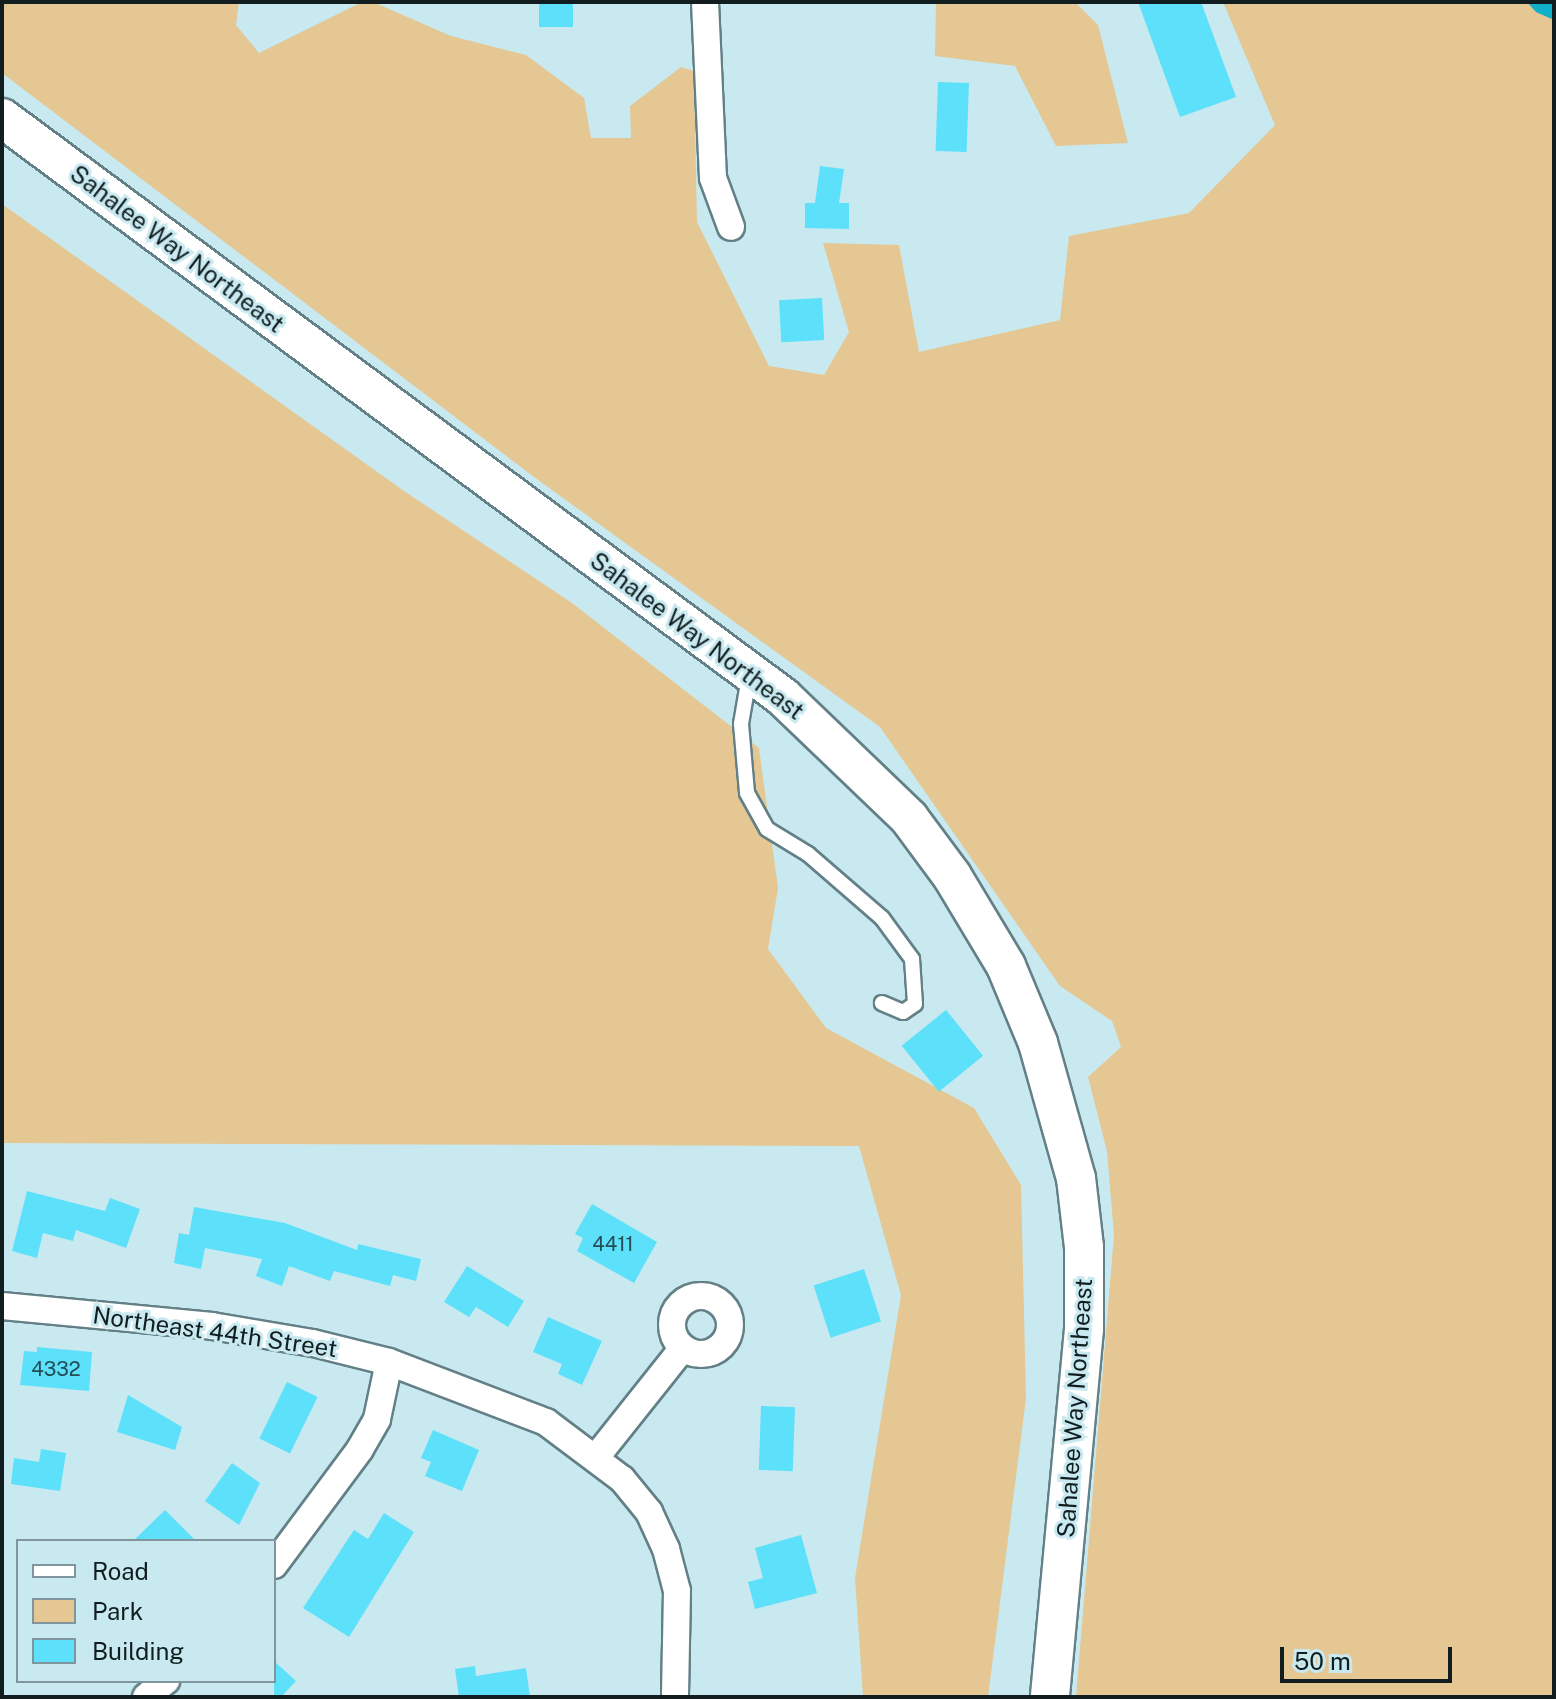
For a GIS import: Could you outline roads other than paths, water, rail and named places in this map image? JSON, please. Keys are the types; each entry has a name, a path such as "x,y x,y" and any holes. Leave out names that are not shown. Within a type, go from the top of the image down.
{"main road":[{"name":"Sahalee Way Northeast","path":"2,118 783,697 909,818 952,876 1006,966 1061,1114 1082,1233 1084,1329 1050,1697"}],"street":[{"path":"705,2 713,178 731,227"},
{"name":"Northeast 44th Street","path":"2,1306 212,1326 389,1362 504,1402 597,1456 649,1512 666,1549 677,1591 675,1697"},
{"path":"597,1456 683,1348"},
{"path":"276,1562 360,1449 377,1419 389,1362"},
{"path":"146,1697 164,1683"}],"lane":[{"path":"750,672 741,724 747,793 767,829 808,854 882,918 912,959 915,1004 903,1012 882,1003"}],"water":[{"path":"1527,2 1554,2 1554,20 1536,12"}]}
